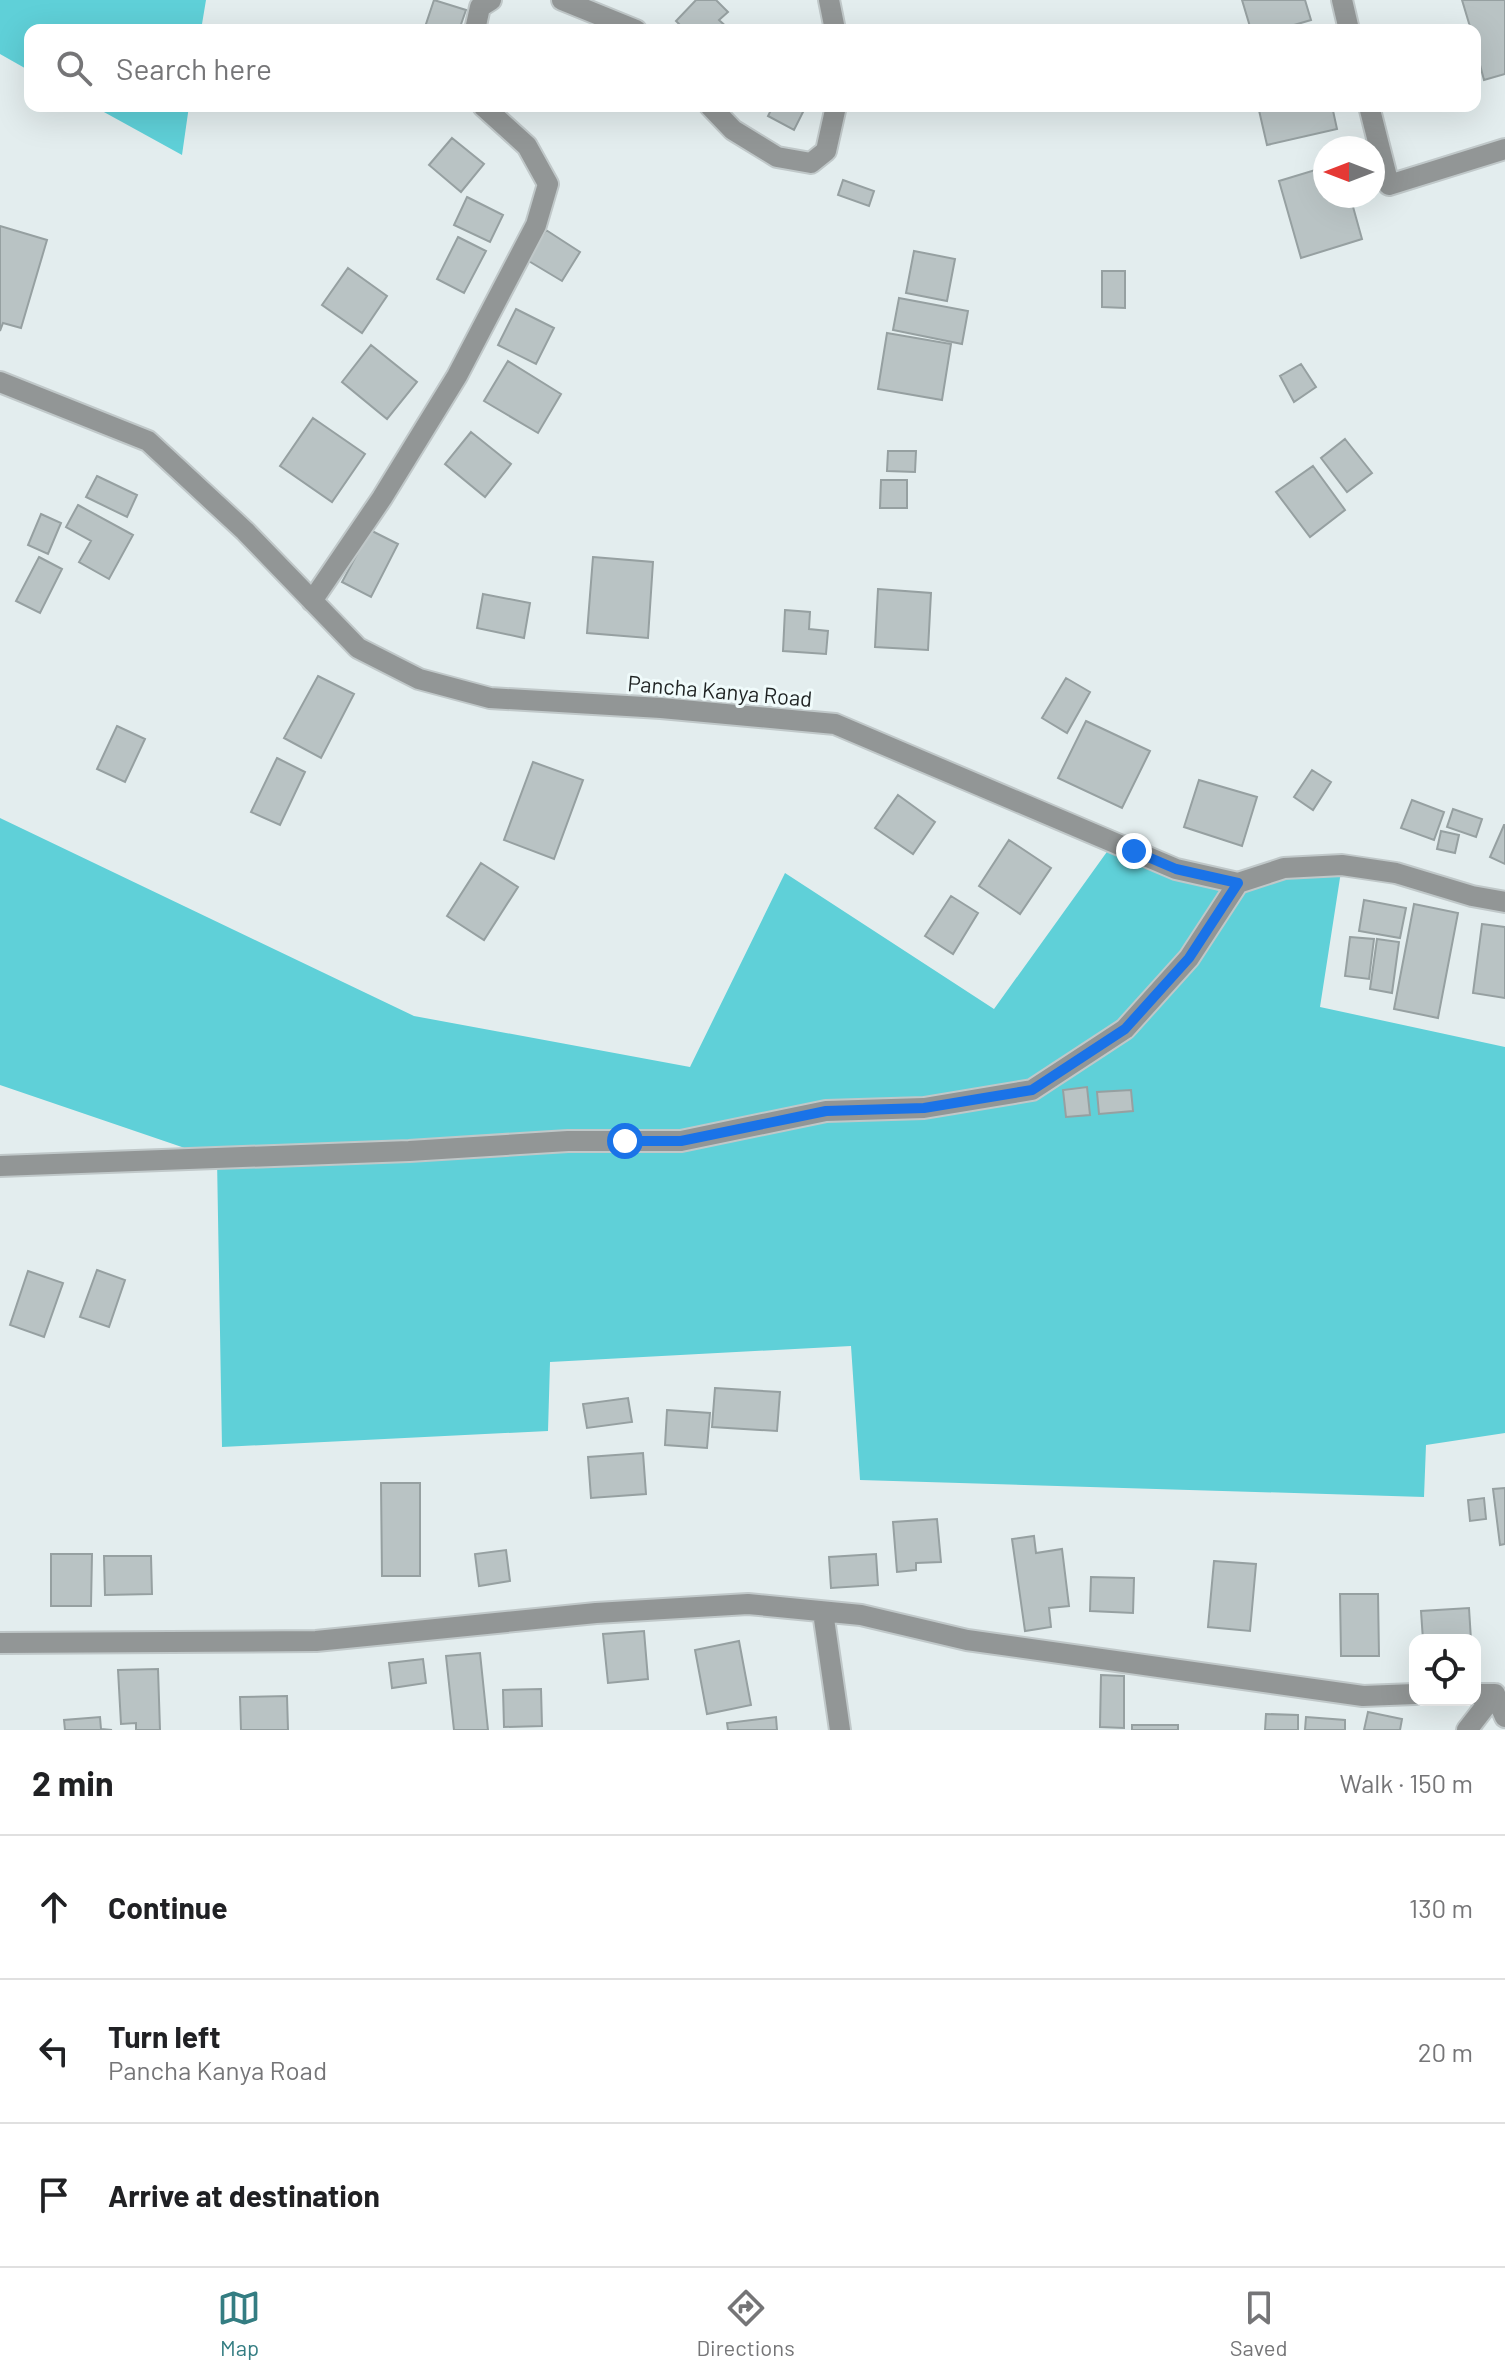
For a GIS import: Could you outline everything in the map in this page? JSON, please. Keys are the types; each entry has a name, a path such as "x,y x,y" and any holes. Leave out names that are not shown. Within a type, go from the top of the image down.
{"street":[{"path":"476,24 480,7 491,0"},
{"path":"562,0 621,24"},
{"path":"829,0 834,24"},
{"path":"1342,0 1348,24"},
{"path":"312,601 382,498 457,376 536,225 548,184 527,146 490,112"},
{"path":"716,112 733,130 777,157 811,163 826,151 835,112"},
{"path":"1371,112 1389,185 1505,149"},
{"name":"Pancha Kanya Road","path":"0,382 148,441 245,531 358,648 419,679 490,698 661,708 835,724 1176,869 1238,883"},
{"path":"0,1166 409,1151 568,1141 681,1141 826,1111 924,1108 1032,1090 1125,1029 1189,958 1238,883 1284,868 1342,865 1396,873 1472,896 1505,902"},
{"path":"0,1643 316,1641 596,1613 748,1604 861,1615 967,1640 1363,1696 1409,1694"},
{"path":"823,1612 840,1730"},
{"path":"1467,1730 1485,1694 1505,1717"}],"shaded area":[{"path":"0,0 206,0 202,24 24,24 24,68 0,54"},
{"path":"104,112 188,112 182,155"},
{"path":"0,818 414,1016 690,1067 785,873 994,1009 1114,842 1238,883 1342,865 1320,1007 1505,1047 1505,1433 1426,1445 1424,1497 860,1480 851,1346 550,1362 548,1431 222,1447 217,1159 0,1085"}],"building":[{"path":"434,0 466,10 461,24 426,24"},
{"path":"696,0 716,0 728,12 719,20 723,24 679,24 676,21"},
{"path":"1242,0 1305,0 1311,20 1297,24 1249,24"},
{"path":"1462,0 1505,0 1505,74 1484,80 1481,24 1469,24"},
{"path":"770,112 803,112 794,130 768,116"},
{"path":"1259,112 1333,112 1337,129 1267,145"},
{"path":"452,138 484,164 461,192 429,165"},
{"path":"1313,171 1313,208 1353,208 1362,239 1301,258 1279,181"},
{"path":"843,180 874,191 869,206 838,195"},
{"path":"467,197 503,215 490,242 454,225"},
{"path":"0,226 47,240 21,328 3,323 0,331"},
{"path":"546,230 580,252 562,281 527,260"},
{"path":"458,237 486,251 464,293 437,279"},
{"path":"914,251 955,259 947,301 906,293"},
{"path":"348,268 387,296 362,333 322,305"},
{"path":"1102,271 1125,271 1125,308 1102,307"},
{"path":"899,298 968,311 962,344 893,330"},
{"path":"516,309 554,328 536,364 498,345"},
{"path":"887,333 951,344 942,400 878,389"},
{"path":"371,345 417,382 387,419 342,382"},
{"path":"508,361 561,394 538,433 484,401"},
{"path":"1301,364 1316,387 1294,402 1280,376"},
{"path":"313,418 365,454 332,502 280,466"},
{"path":"471,432 511,464 485,497 445,464"},
{"path":"1345,439 1372,473 1347,492 1321,458"},
{"path":"888,451 916,451 915,472 887,471"},
{"path":"1313,466 1345,510 1310,537 1276,492"},
{"path":"97,476 137,495 127,517 86,497"},
{"path":"881,480 907,480 907,508 880,508"},
{"path":"78,505 133,535 109,579 79,562 91,541 66,527"},
{"path":"41,514 61,523 48,554 28,545"},
{"path":"370,530 398,544 371,597 342,582"},
{"path":"39,557 62,569 40,613 16,601"},
{"path":"593,557 653,562 648,638 587,633"},
{"path":"878,589 931,593 928,650 875,647"},
{"path":"483,594 530,603 524,638 477,628"},
{"path":"785,610 810,612 809,629 828,631 826,654 783,651"},
{"path":"318,676 354,694 321,758 284,738"},
{"path":"1066,678 1090,692 1067,733 1042,718"},
{"path":"1086,721 1150,751 1122,808 1058,778"},
{"path":"117,726 145,739 125,782 97,769"},
{"path":"277,758 305,772 280,825 251,812"},
{"path":"533,762 583,780 554,859 504,840"},
{"path":"1312,770 1331,782 1313,810 1294,797"},
{"path":"1199,780 1257,797 1242,846 1184,827"},
{"path":"898,795 935,822 913,854 875,828"},
{"path":"1412,800 1444,812 1434,840 1401,828"},
{"path":"1453,809 1482,819 1476,837 1447,827"},
{"path":"1505,825 1505,864 1490,857"},
{"path":"1441,831 1459,835 1455,853 1437,849"},
{"path":"1009,840 1051,868 1020,914 979,886"},
{"path":"481,863 518,887 484,940 447,916"},
{"path":"951,896 978,913 953,954 925,936"},
{"path":"1364,900 1406,908 1400,938 1359,931"},
{"path":"1414,904 1458,913 1438,1018 1394,1009"},
{"path":"1482,924 1505,927 1505,998 1473,993"},
{"path":"1350,937 1374,939 1369,979 1345,976"},
{"path":"1377,939 1399,942 1392,993 1370,989"},
{"path":"1087,1087 1090,1115 1066,1117 1063,1090"},
{"path":"1131,1090 1133,1111 1099,1114 1097,1092"},
{"path":"97,1270 125,1280 109,1327 80,1317"},
{"path":"28,1271 63,1283 44,1337 10,1325"},
{"path":"715,1388 780,1392 777,1431 712,1427"},
{"path":"628,1398 632,1422 587,1428 583,1404"},
{"path":"667,1410 710,1413 707,1448 665,1445"},
{"path":"643,1453 646,1494 591,1498 588,1457"},
{"path":"381,1483 420,1483 420,1576 382,1576"},
{"path":"1505,1488 1505,1544 1500,1545 1493,1489"},
{"path":"1484,1498 1486,1519 1470,1521 1468,1500"},
{"path":"937,1519 941,1562 916,1563 916,1570 897,1572 893,1522"},
{"path":"1034,1536 1036,1553 1062,1549 1069,1606 1049,1608 1051,1627 1025,1631 1012,1539"},
{"path":"506,1550 510,1581 479,1586 475,1554"},
{"path":"51,1554 92,1554 91,1606 51,1606"},
{"path":"876,1554 878,1585 831,1588 829,1557"},
{"path":"104,1556 151,1556 152,1594 105,1595"},
{"path":"1214,1561 1256,1564 1250,1631 1208,1627"},
{"path":"1091,1577 1134,1578 1133,1613 1090,1611"},
{"path":"1340,1594 1378,1594 1379,1656 1341,1656"},
{"path":"1469,1608 1471,1634 1423,1634 1421,1611"},
{"path":"644,1631 648,1679 608,1683 603,1634"},
{"path":"739,1641 751,1705 707,1714 695,1650"},
{"path":"480,1653 488,1730 454,1730 446,1656"},
{"path":"423,1659 426,1683 392,1688 389,1663"},
{"path":"158,1669 160,1730 136,1730 136,1723 121,1724 118,1670"},
{"path":"1101,1675 1124,1676 1124,1728 1100,1727"},
{"path":"541,1689 542,1726 504,1727 503,1690"},
{"path":"287,1696 288,1730 241,1730 240,1697"},
{"path":"1368,1712 1402,1719 1400,1730 1364,1730"},
{"path":"1266,1714 1298,1715 1298,1730 1265,1730"},
{"path":"100,1717 101,1729 112,1730 65,1730 64,1720"},
{"path":"776,1717 777,1730 728,1730 727,1723"},
{"path":"1306,1717 1345,1720 1345,1730 1305,1730"},
{"path":"1132,1725 1178,1725 1178,1730 1132,1730"}],"route":[{"path":"625,1141 681,1141 826,1111 924,1108 1032,1090 1125,1029 1189,958 1238,883 1176,869 1134,851"}]}
